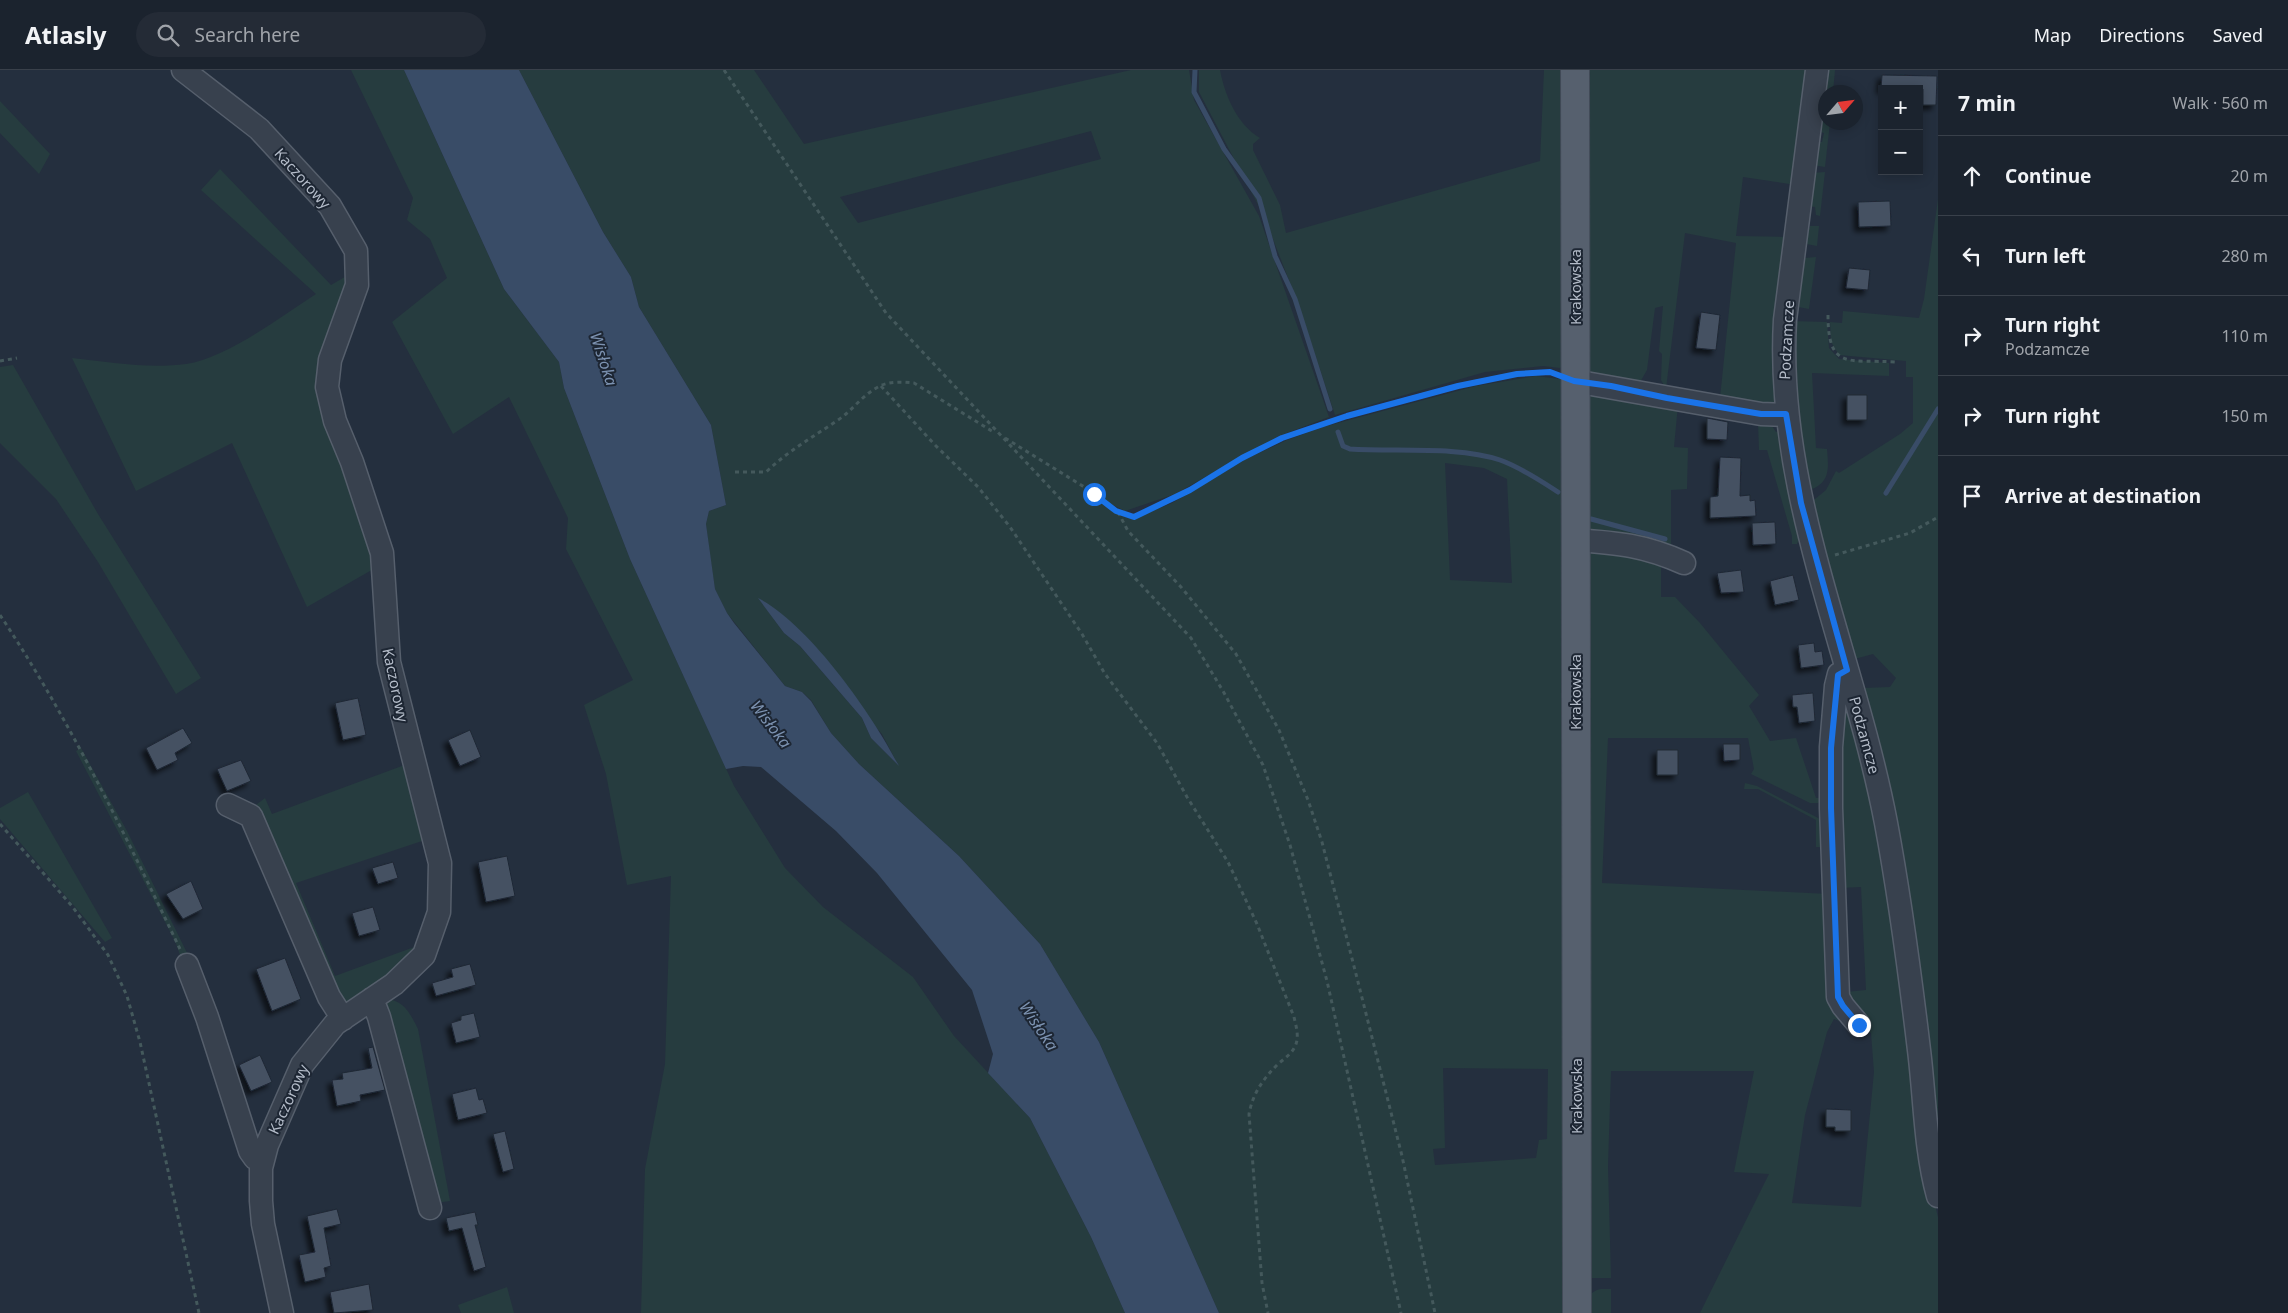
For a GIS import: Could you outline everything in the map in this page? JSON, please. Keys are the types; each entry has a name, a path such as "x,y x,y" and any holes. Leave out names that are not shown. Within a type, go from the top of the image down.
{"main road":[{"name":"Krakowska","path":"1575,70 1574,381 1577,1313"}],"street":[{"name":"Kaczorowy","path":"184,70 259,129 330,206 356,251 357,285 330,360 327,387 335,421 352,462 382,553 389,662 440,863 439,912 424,955 394,984 336,1024 302,1065 262,1161 260,1180 263,1224 282,1313"},
{"name":"Podzamcze","path":"1817,70 1785,320 1786,414 1801,503 1874,767 1897,882 1932,1169 1938,1196"},
{"path":"1574,381 1611,386 1761,414 1786,414"},
{"path":"1575,540 1633,545 1661,553 1684,564"},
{"path":"1847,670 1838,675 1836,686 1831,748 1831,810 1838,997 1859,1025"},
{"path":"228,805 251,816 329,997 343,1019"},
{"path":"187,965 207,1017 250,1151 255,1158 262,1161"},
{"path":"372,999 379,1018 430,1208"}],"path":[{"path":"724,70 886,313 1191,638 1263,765 1290,845 1327,981 1401,1313"},
{"path":"1828,315 1829,340 1838,356 1846,359 1895,362"},
{"path":"0,361 16,358"},
{"path":"735,472 766,472 785,454 796,450 818,431 838,420 861,399 881,386 900,382 914,383 1065,474 1118,512 1134,517 1190,490 1242,458 1282,438 1347,416 1458,386 1517,374 1550,372 1574,381"},
{"path":"881,386 935,445 978,487 1016,534 1082,634 1105,674 1157,743 1187,797 1228,862 1257,924 1294,1017 1297,1031 1296,1044 1291,1053 1258,1087 1249,1114 1262,1283 1268,1313"},
{"path":"1118,512 1128,531 1181,587 1236,654 1279,730 1304,791 1322,842 1402,1156 1435,1313"},
{"path":"1817,560 1910,533 1938,517"},
{"path":"0,615 33,668 91,770 187,965"},
{"path":"0,824 77,913 108,955 127,996 140,1042 199,1313"}],"green space":[{"path":"351,70 404,70 504,289 559,362 564,388 630,559 734,786 785,868 823,907 913,977 954,1036 1030,1118 1091,1237 1125,1313 641,1313 645,1169 665,1064 671,876 627,885 606,774 584,705 633,680 566,549 568,518 509,397 453,434 392,322 447,278 430,239 407,220 413,198"},
{"path":"519,70 754,70 804,144 1131,70 1189,70 1194,100 1259,216 1329,417 1279,436 1175,494 1125,511 1109,503 1121,516 1133,519 1172,503 1244,460 1287,440 1323,427 1476,386 1536,376 1560,379 1563,383 1568,1313 1219,1313 1099,1042 1040,944 959,856 859,764 831,733 811,700 802,692 785,686 727,613 715,589 706,524 709,511 726,505 711,425 639,307 631,277 603,232","holes":["1091,131 1101,159 858,223 840,197","1445,463 1484,468 1507,479 1512,583 1450,580","759,599 882,734 898,765 871,738 862,718 800,646 784,633","1443,1068 1548,1069 1547,1139 1539,1140 1536,1158 1435,1165 1433,1149 1445,1148"]},
{"path":"1199,70 1220,70 1225,90 1233,109 1245,125 1260,138 1253,144 1253,150 1280,205 1286,233 1540,161 1544,70 1565,70 1563,365 1560,368 1543,366 1485,372 1335,415 1299,306 1264,216 1199,92"},
{"path":"1585,70 1810,70 1796,185 1743,177 1736,236 1789,237 1774,406 1720,398 1736,243 1685,233 1666,389 1661,380 1662,354 1659,351 1663,306 1655,308 1647,370 1639,384 1588,376"},
{"path":"1823,70 1835,70 1834,85 1821,85"},
{"path":"0,101 50,154 39,174 0,133"},
{"path":"1818,114 1818,130 1829,130 1825,167 1812,165 1814,141 1822,142 1824,133 1816,131"},
{"path":"220,169 331,285 350,274 321,372 377,567 307,607 232,443 136,491 72,358 157,366 186,364 202,360 236,345 316,294 201,190"},
{"path":"1825,172 1820,216 1816,215 1815,207 1806,206 1811,173"},
{"path":"1938,199 1938,1166 1863,688 1890,687 1896,678 1873,654 1851,660 1809,504 1826,490 1836,471 1839,473 1900,434 1913,423 1913,377 1906,377 1906,361 1839,355 1831,342 1830,322 1842,323 1843,311 1919,318 1924,299"},
{"path":"1810,226 1819,226 1817,246 1801,243 1805,228 1810,228"},
{"path":"1816,257 1809,309 1793,306 1799,262 1804,261 1805,258"},
{"path":"1791,321 1827,322 1829,348 1839,359 1889,363 1889,376 1812,373 1816,448 1827,449 1828,471 1819,485 1805,492"},
{"path":"13,365 98,514 201,678 176,694 98,562 56,499 0,443 0,367"},
{"path":"1586,393 1678,405 1674,447 1688,448 1687,489 1671,490 1671,551 1589,536"},
{"path":"1763,421 1763,426 1772,426 1776,432 1780,431 1798,527 1799,539 1797,544 1792,544 1792,536 1767,450 1759,450 1758,423"},
{"path":"1591,546 1623,546 1661,556 1661,597 1675,597 1700,623 1759,695 1749,706 1770,741 1796,738 1816,798 1827,798 1818,803 1810,803 1751,774 1754,769 1748,738 1608,738 1602,883 1829,894 1836,1003 1853,1026 1834,1019 1827,1032 1805,1115 1792,1203 1861,1207 1874,1072 1871,1033 1864,1030 1857,1013 1842,996 1840,990 1837,792 1840,732 1835,731 1839,684 1843,681 1871,788 1904,976 1926,1169 1938,1217 1938,1313 1700,1313 1769,1174 1734,1172 1754,1071 1611,1071 1608,1166 1611,1278 1592,1278 1587,1271 1588,883 1585,553","holes":["1861,887 1866,990 1846,992 1839,888"]},
{"path":"81,748 127,831 192,963 184,966 175,941 76,751"},
{"path":"410,763 425,840 296,883 335,976 417,946 405,964 344,1006 248,811 265,798 272,814"},
{"path":"1745,783 1757,786 1820,819 1828,817 1828,847 1816,847 1816,820 1758,789 1744,789"},
{"path":"28,792 112,938 105,942 0,819 0,808"},
{"path":"385,999 397,1002 406,1008 418,1029 450,1201 435,1203 379,1003"},
{"path":"507,1287 514,1313 461,1313 458,1305"},
{"path":"1601,1289 1611,1289 1611,1313 1587,1313 1588,1300 1591,1294"}],"water":[{"name":"Wisłoka","path":"404,70 519,70 603,232 631,277 639,307 711,425 726,505 709,511 706,524 715,589 727,613 785,686 802,692 811,701 831,733 859,764 959,856 1040,944 1099,1042 1219,1313 1125,1313 1091,1237 1030,1118 988,1073 993,1054 972,990 877,873 836,831 761,767 743,766 726,769 630,559 564,388 559,362 504,289"},
{"path":"758,598 778,611 798,628 818,649 856,697 899,766 871,738 862,718 800,646 784,633"}],"building":[{"path":"1882,75 1937,76 1936,105 1923,105 1923,85 1881,85"},
{"path":"1890,201 1891,226 1859,227 1858,202"},
{"path":"1849,268 1870,270 1868,290 1846,288"},
{"path":"1701,312 1720,315 1716,350 1696,348"},
{"path":"1847,395 1867,395 1867,420 1847,420"},
{"path":"1707,418 1728,422 1727,440 1707,439"},
{"path":"1720,457 1741,458 1740,496 1750,495 1750,501 1755,500 1756,516 1710,518 1710,497 1718,496"},
{"path":"1775,522 1776,544 1753,545 1752,523"},
{"path":"1741,570 1744,592 1721,593 1717,573"},
{"path":"1793,575 1799,600 1775,605 1770,581"},
{"path":"1814,643 1815,652 1822,651 1824,665 1801,668 1798,645"},
{"path":"1813,693 1815,721 1799,723 1797,707 1793,707 1792,695"},
{"path":"358,698 366,735 343,740 335,703"},
{"path":"183,728 192,743 175,753 178,760 157,770 146,748"},
{"path":"470,730 481,757 460,766 448,740"},
{"path":"1723,744 1740,744 1740,760 1724,761"},
{"path":"1657,750 1678,750 1678,775 1657,775"},
{"path":"241,760 251,781 227,791 217,769"},
{"path":"507,856 515,896 486,902 478,862"},
{"path":"393,862 398,878 378,884 372,868"},
{"path":"191,881 203,909 183,919 166,894"},
{"path":"373,907 380,930 359,936 352,913"},
{"path":"285,958 301,999 272,1011 256,969"},
{"path":"470,964 476,985 436,996 432,983 453,977 451,969"},
{"path":"474,1013 480,1037 456,1043 451,1023 461,1020 461,1016"},
{"path":"373,1047 385,1090 360,1095 361,1101 337,1106 332,1080 343,1079 342,1073 372,1068 368,1048"},
{"path":"260,1055 272,1082 251,1091 239,1065"},
{"path":"476,1088 479,1100 483,1099 487,1113 458,1120 452,1094"},
{"path":"1826,1109 1851,1110 1851,1131 1835,1131 1835,1127 1826,1127"},
{"path":"505,1131 514,1169 503,1172 493,1134"},
{"path":"337,1209 341,1224 324,1228 331,1266 324,1268 326,1277 305,1282 299,1255 315,1252 307,1216"},
{"path":"475,1212 478,1225 475,1225 486,1267 474,1271 462,1228 449,1231 446,1218"},
{"path":"369,1284 373,1310 334,1313 330,1292"}],"waterway":[{"path":"1195,70 1194,92 1224,149 1259,198 1275,256 1295,299 1330,409"},
{"path":"1886,493 1938,409"},
{"path":"1338,432 1343,446 1350,449 1446,451 1500,460 1523,470 1558,492"},
{"path":"1591,519 1665,539"}],"route":[{"path":"1094,494 1116,511 1134,517 1190,490 1242,458 1282,438 1347,416 1458,386 1517,374 1550,372 1574,381 1598,383 1667,398 1768,415 1786,414 1801,503 1847,670 1838,675 1831,748 1831,810 1837,992 1839,1000 1859,1025"}]}
